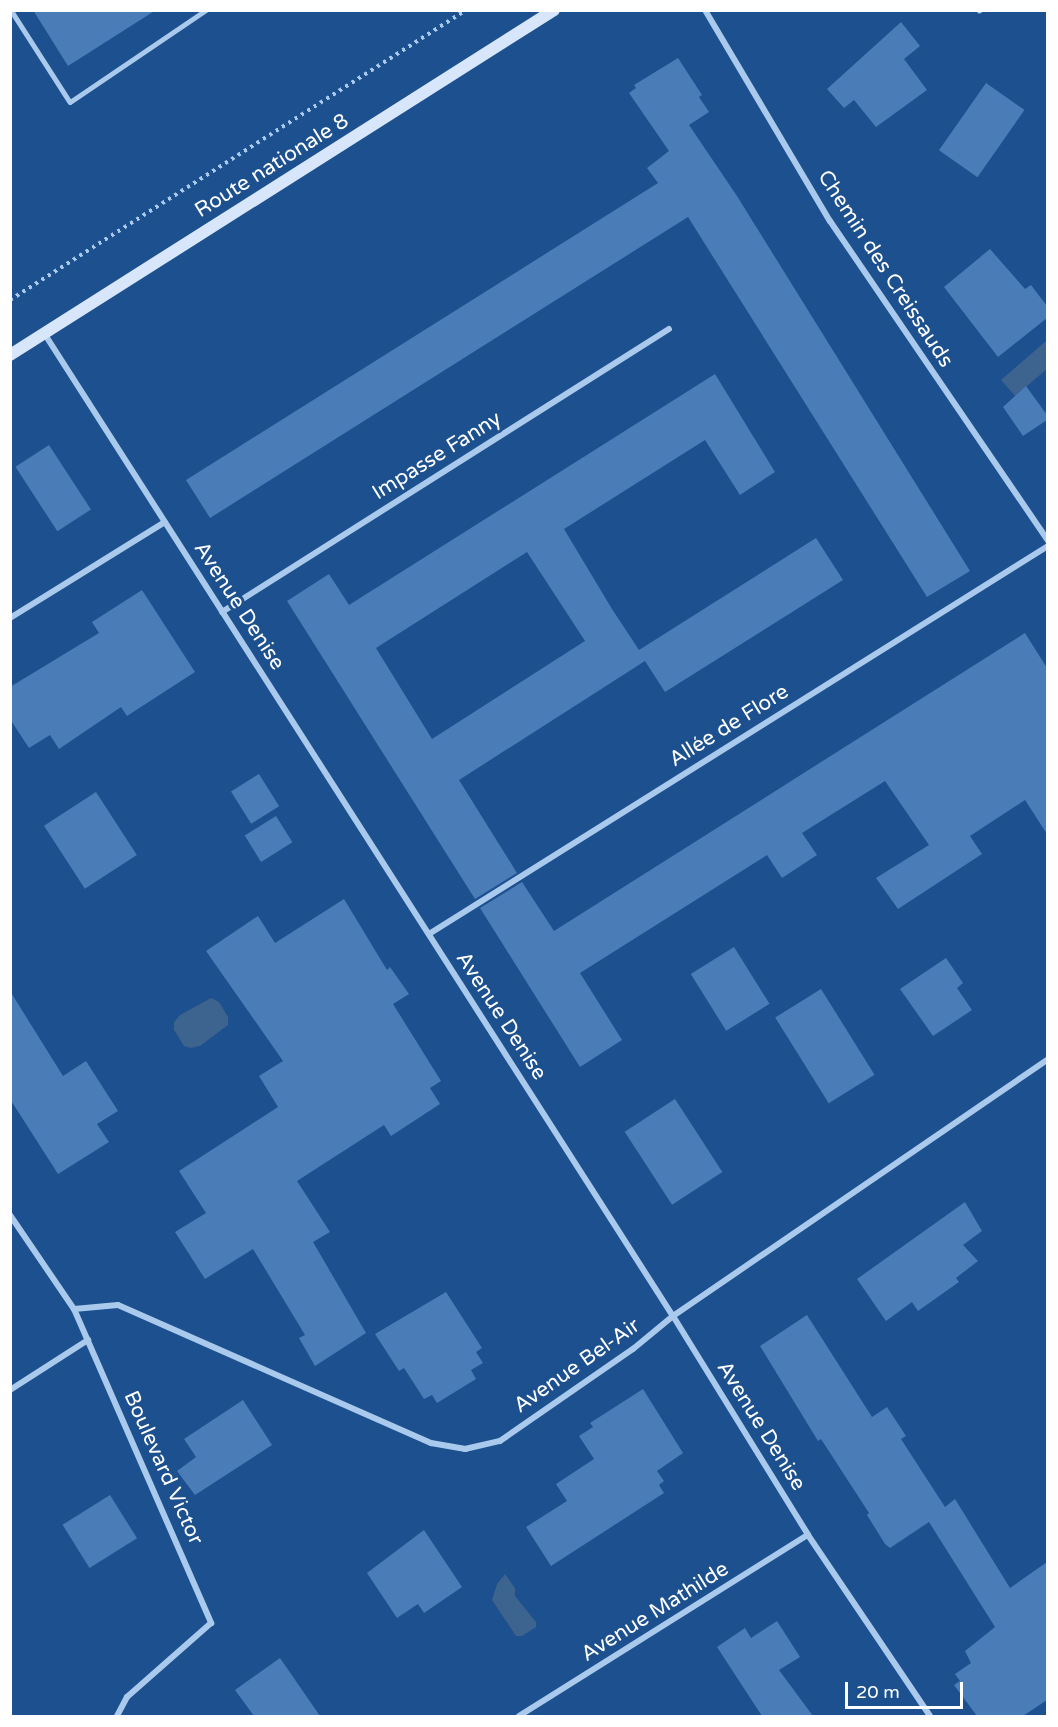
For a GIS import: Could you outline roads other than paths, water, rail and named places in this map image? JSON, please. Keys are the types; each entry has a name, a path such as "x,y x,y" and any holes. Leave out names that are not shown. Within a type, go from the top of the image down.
{"main road":[{"name":"Route nationale 8","path":"10,355 554,10"}],"street":[{"name":"Chemin des Creissauds","path":"705,10 830,222 1047,541"},
{"name":"Impasse Fanny","path":"222,612 669,329"},
{"name":"Avenue Denise","path":"44,332 673,1316 808,1535 930,1716"},
{"path":"10,618 165,522"},
{"name":"Allée de Flore","path":"429,934 1047,546"},
{"name":"Avenue Bel-Air","path":"74,1309 118,1305 430,1443 465,1449 500,1441 633,1349 673,1316 1047,1059"},
{"name":"Boulevard Victor","path":"10,1215 74,1309 155,1489 211,1623 127,1697 117,1716"},
{"path":"10,1390 88,1340"},
{"name":"Avenue Mathilde","path":"519,1716 808,1535"}],"lane":[{"path":"11,10 70,102 206,10"}],"water":[{"path":"1046,341 1047,369 1015,396 1001,380"},
{"path":"211,998 219,1002 228,1017 228,1025 200,1046 191,1048 184,1046 174,1030 174,1022 180,1015"},
{"path":"505,1574 515,1588 515,1596 536,1622 536,1627 522,1636 516,1636 492,1600 497,1584"}]}
